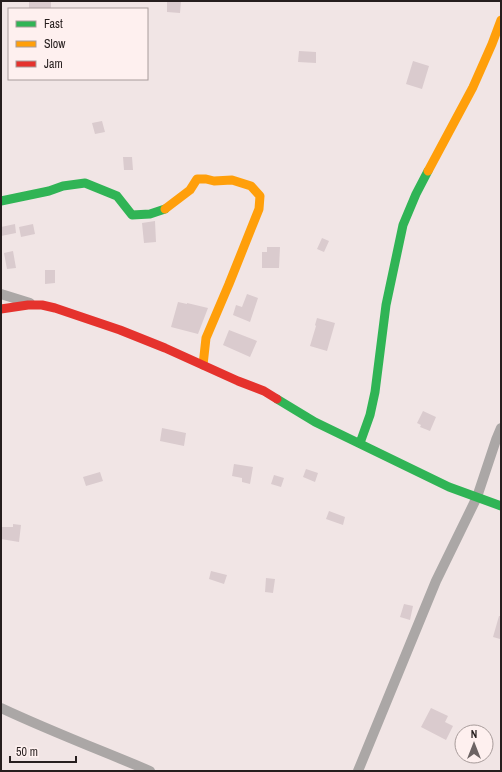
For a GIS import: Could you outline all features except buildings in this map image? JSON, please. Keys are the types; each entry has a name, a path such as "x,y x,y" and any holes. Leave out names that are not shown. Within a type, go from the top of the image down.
{"street":[{"path":"360,443 370,415 375,392 386,305 403,225 416,194 473,87 501,20"},
{"path":"1,201 49,191 63,186 85,183 117,196 132,215 150,214 165,209 190,190 197,179 214,181 232,180 251,186 260,196 259,209 229,284 210,326 206,338 203,365"},
{"path":"1,294 36,305"},
{"path":"1,309 23,305 45,305 120,330 264,391 315,422 449,487 501,506"},
{"path":"358,771 436,581 477,497 501,428"},
{"path":"1,708 31,722 150,771"}],"traffic: fast":[{"path":"360,443 370,415 375,392 386,305 403,225 416,194 428,171"},
{"path":"1,201 49,191 63,186 85,183 117,196 132,215 150,214 165,209"},
{"path":"277,399 315,422 449,487 501,506"}],"traffic: slow":[{"path":"428,171 473,87 501,20"},
{"path":"165,209 190,190 197,179 214,181 232,180 251,186 260,196 259,209 206,338 203,365"}],"traffic: jam":[{"path":"1,309 28,305 42,305 55,308 120,330 165,348 264,391 277,399"}]}
